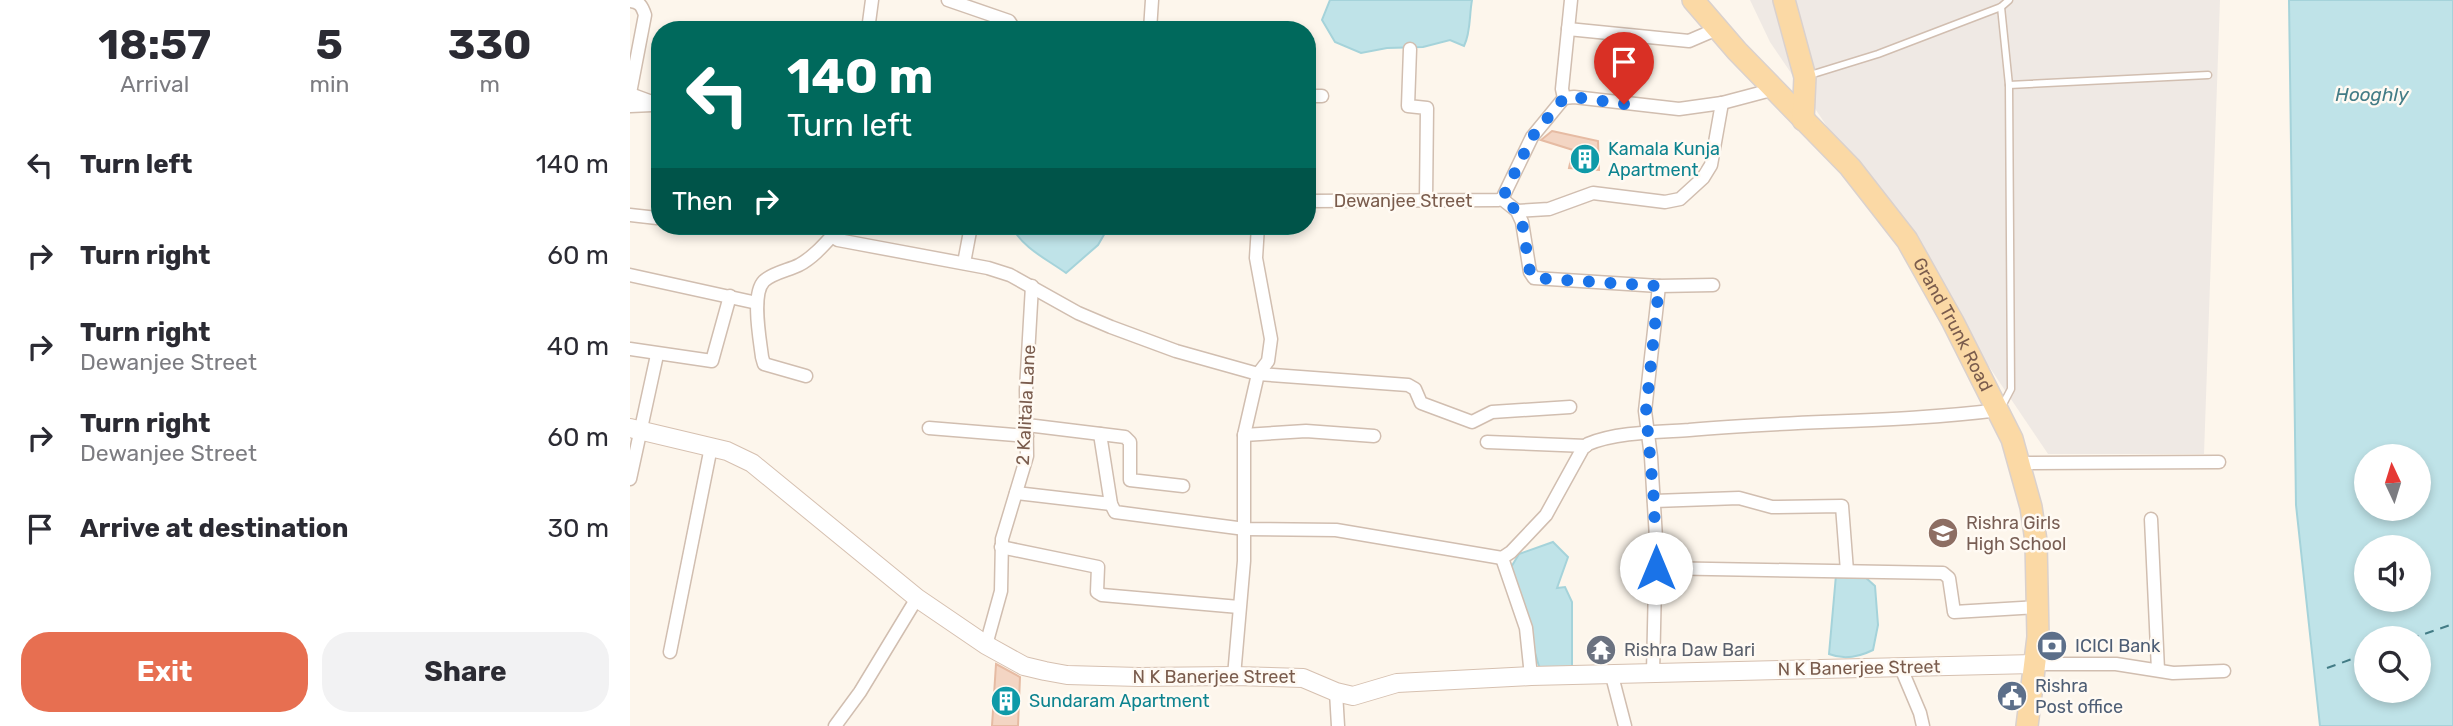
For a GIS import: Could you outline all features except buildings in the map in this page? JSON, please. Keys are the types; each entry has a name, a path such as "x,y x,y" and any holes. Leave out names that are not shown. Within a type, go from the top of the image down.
{"main road":[{"name":"Grand Trunk Road","path":"1693,0 1717,29 1858,176 1907,240 1999,410 2021,463 2036,541 2038,607 2035,664 2027,726"},
{"path":"1784,0 1805,77 1803,120"}],"street":[{"path":"870,21 872,0"},
{"path":"948,0 1009,21"},
{"path":"1151,21 1152,0"},
{"path":"1564,98 1562,89 1571,0"},
{"path":"630,1 643,7 645,15 630,94 651,102"},
{"path":"1568,29 1689,41 1717,29"},
{"path":"1410,49 1408,106 1427,108 1426,200"},
{"path":"1713,285 1659,286 1534,278 1530,272 1524,227 1517,211 1502,199 1532,137 1564,98 1679,109 1722,103 1775,89"},
{"path":"1316,96 1322,96"},
{"path":"1517,211 1549,209 1593,193 1665,202 1680,199 1703,178 1711,165 1722,103"},
{"path":"630,106 651,105"},
{"name":"Dewanjee Street","path":"1316,201 1502,199"},
{"path":"630,215 651,217"},
{"path":"806,376 764,364 757,303 764,281 799,265 818,251 828,235"},
{"path":"834,235 838,240 964,263 1010,275 1078,313 1111,327 1176,351 1258,374 1408,385 1415,389 1421,403 1468,422 1496,411 1570,407"},
{"path":"964,263 969,235"},
{"path":"1234,676 1245,528 1244,435 1258,374 1268,360 1270,330 1256,258 1257,235"},
{"path":"630,275 757,303"},
{"name":"2 Kalitala Lane","path":"986,645 1001,591 1001,547 1027,456 1032,286"},
{"path":"1653,673 1656,568 1654,501 1646,405 1659,286"},
{"path":"630,349 712,361 730,296"},
{"path":"630,479 635,430 657,355"},
{"path":"1488,442 1586,446 1594,442 1648,433 1777,423 1943,417 1999,410"},
{"path":"929,428 1125,437 1129,440 1130,480 1183,486"},
{"name":"N K Banerjee Street","path":"635,430 739,455 917,598 986,645 1024,666 1067,675 1303,678 1353,696 1397,683 1531,676 2035,664"},
{"path":"1244,435 1306,431 1374,436"},
{"path":"1100,434 1111,504 1118,513 1245,528 1336,530 1502,558 1546,515 1586,446"},
{"path":"670,652 711,447"},
{"path":"2021,463 2219,462"},
{"path":"1016,493 1111,504"},
{"path":"1654,501 1739,498 1772,507 1842,506 1847,571"},
{"path":"2151,519 2158,670"},
{"path":"1001,547 1098,567 1100,570 1097,592 1102,595 1239,607"},
{"path":"1502,558 1526,628 1531,676"},
{"path":"1656,568 1946,574 1949,578 1953,610 1956,612 2038,607"},
{"path":"835,726 860,692 917,598"},
{"path":"2035,664 2116,664 2173,673 2224,671"},
{"path":"1901,667 1923,726"},
{"path":"1612,676 1625,726"},
{"path":"1336,692 1338,726"}],"lane":[{"path":"1805,77 1878,54 2001,7 2009,0"},
{"path":"1999,410 2011,389 2009,85 2001,7"},
{"path":"2009,85 2208,75"}],"shaded area":[{"path":"1750,0 2220,0 2204,454 2048,454 1770,42"}],"water":[{"path":"1330,0 1472,0 1468,35 1464,46 1450,40 1423,47 1387,48 1361,53 1335,42 1322,20"},
{"name":"Hooghly","path":"2289,0 2453,0 2453,726 2320,726 2296,505"},
{"path":"1017,235 1104,235 1098,245 1066,273 1029,247"},
{"path":"1553,542 1568,557 1557,588 1565,587 1572,602 1572,669 1541,673 1510,569 1519,554"},
{"path":"1836,575 1865,577 1875,586 1878,625 1873,650 1851,657 1829,654"}],"ferry route":[{"path":"2431,632 2453,624"},
{"path":"2327,668 2354,658"}],"place":[{"name":"Kamala Kunja Apartment","path":"1585,159"},
{"name":"Rishra Girls High School","path":"1943,533"},
{"name":"ICICI Bank","path":"2052,646"},
{"name":"Rishra Daw Bari","path":"1601,650"},
{"name":"Rishra Post office","path":"2012,696"},
{"name":"Sundaram Apartment","path":"1006,701"}],"route":[{"path":"1624,104 1564,98 1532,137 1502,199 1517,211 1522,222 1532,277 1659,286 1646,411 1654,501 1656,568"}]}
